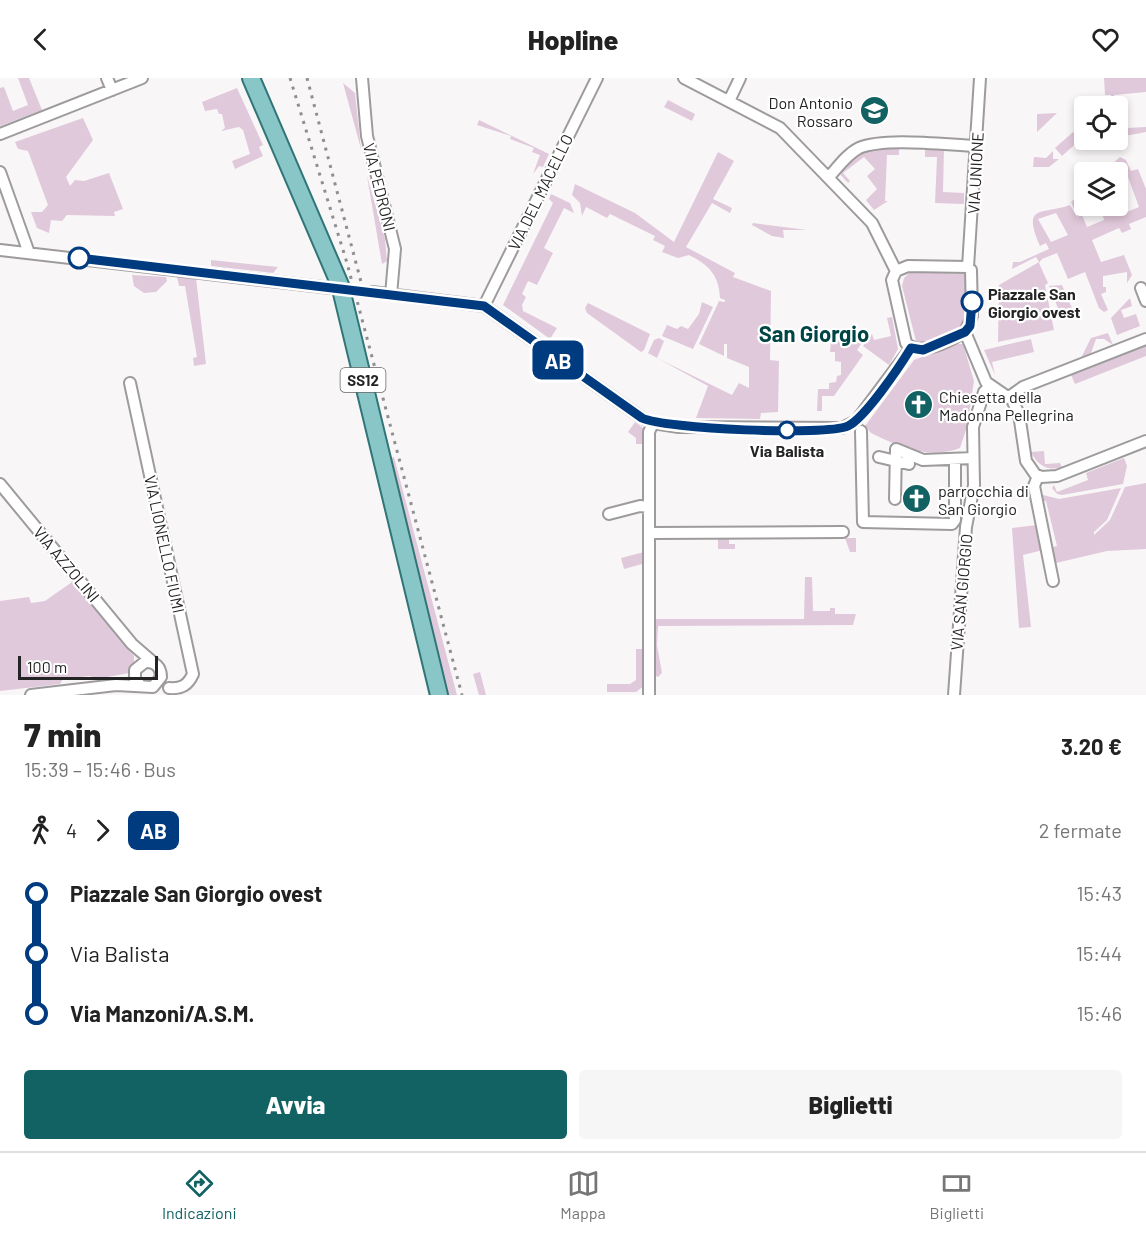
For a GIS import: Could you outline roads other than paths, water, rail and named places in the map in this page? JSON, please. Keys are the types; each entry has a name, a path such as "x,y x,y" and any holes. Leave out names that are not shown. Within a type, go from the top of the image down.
{"main road":[{"name":"SS12","path":"251,78 340,285 439,695"}],"street":[{"path":"107,78 112,90"},
{"path":"0,134 142,78"},
{"name":"VIA PEDRONI","path":"362,78 367,136 395,249 391,295"},
{"name":"VIA DEL MACELLO","path":"484,306 597,78"},
{"path":"684,78 780,128 872,223 896,271"},
{"path":"729,101 740,78"},
{"name":"VIA UNIONE","path":"968,267 980,78"},
{"path":"829,177 845,158 858,149 878,144 976,146"},
{"path":"0,172 28,253"},
{"path":"0,250 331,288"},
{"path":"908,266 968,267 973,275 972,316 965,332 923,350 911,348 906,343 892,280 896,271 908,266"},
{"path":"1141,288 1146,301"},
{"path":"372,292 484,306 633,412 652,423 719,429 842,428 856,421 911,348"},
{"path":"965,332 986,382 1009,397 1019,414 1026,461 1039,476 1057,476 1146,441"},
{"path":"1009,397 1014,391 1146,339"},
{"name":"VIA LIONELLO FIUMI","path":"130,383 193,674 188,684 170,693"},
{"name":"VIA SAN GIORGIO","path":"954,695 966,527 974,485 975,416 984,392 990,386"},
{"path":"649,695 649,432 652,423"},
{"path":"861,431 864,458 862,520 868,523 952,524 955,520 955,460"},
{"path":"895,499 896,449 932,462 973,458"},
{"path":"879,457 895,463 909,464"},
{"path":"1039,476 1034,486 1053,581"},
{"name":"VIA AZZOLINI","path":"0,484 132,644 154,663"},
{"path":"609,514 640,506 650,507"},
{"path":"650,533 843,532"},
{"name":"VIA AZZOLINI","path":"132,644 136,670"},
{"path":"116,685 145,662 154,663 170,693"},
{"path":"136,670 141,686"},
{"path":"153,687 159,681 161,673"},
{"path":"31,695 116,685 153,687 170,693"}],"tunnel":[{"path":"337,288 372,292"}],"railway":[{"path":"290,78 347,263 462,695"},
{"path":"307,78 365,297"}],"place":[{"name":"Don Antonio Rossaro","path":"874,111"},
{"name":"Piazzale San Giorgio ovest","path":"972,302"},
{"name":"Chiesetta della Madonna Pellegrina","path":"918,405"},
{"name":"Via Balista","path":"787,430"},
{"name":"parrocchia di San Giorgio","path":"917,499"}],"district":[{"name":"San Giorgio","path":"814,333"}]}
